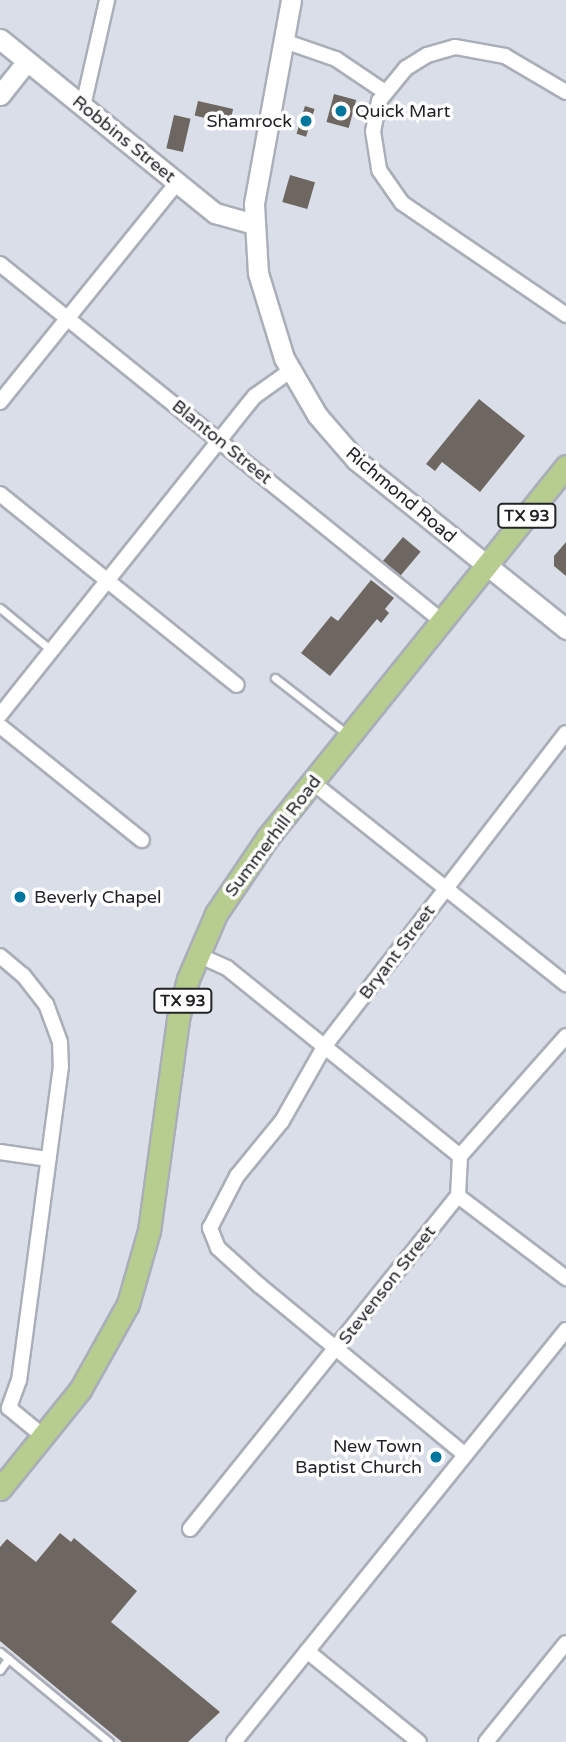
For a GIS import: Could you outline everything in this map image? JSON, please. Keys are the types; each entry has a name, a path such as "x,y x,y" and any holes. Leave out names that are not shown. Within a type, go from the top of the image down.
{"main road":[{"name":"Richmond Road","path":"291,0 261,150 254,224 261,288 290,371 345,449 566,629"},
{"name":"Robbins Street","path":"0,39 221,217 254,224"},
{"path":"0,95 27,61"},
{"name":"Summerhill Road","path":"0,1489 102,1357 139,1270 178,1018 198,955 238,877 566,466"}],"street":[{"path":"83,106 107,0"},
{"path":"284,41 336,59 385,92"},
{"path":"566,92 505,56 471,47 427,55 406,68 385,92 376,110 373,142 379,170 392,192 429,224 566,315"},
{"path":"0,402 177,183"},
{"name":"Blanton Street","path":"0,264 443,622"},
{"path":"0,715 219,439 263,388 290,371"},
{"path":"0,494 237,685"},
{"path":"0,726 142,840"},
{"name":"Bryant Street","path":"464,1454 336,1350 218,1248 210,1228 237,1176 282,1121 324,1047 566,733"},
{"path":"312,782 566,984"},
{"path":"198,955 228,968 460,1156"},
{"path":"0,957 23,975 46,1004 60,1042 58,1091 19,1380 5,1408 43,1436"},
{"path":"566,1036 460,1156 458,1196 566,1279"},
{"path":"0,1152 48,1158"},
{"name":"Stevenson Street","path":"190,1529 458,1196"},
{"path":"234,1742 566,1330"},
{"path":"486,1742 566,1643"},
{"path":"307,1651 419,1742"}],"lane":[{"path":"0,608 52,650"},
{"path":"275,678 350,736"},
{"path":"0,1652 109,1742"},
{"path":"0,1670 8,1659"}],"building":[{"name":"Quick Mart","path":"334,94 356,100 349,128 326,122"},
{"path":"198,101 233,109 230,124 195,116"},
{"name":"Shamrock","path":"305,106 315,109 306,137 297,134"},
{"path":"174,115 191,119 183,152 166,148"},
{"path":"290,175 315,182 307,209 282,202"},
{"path":"479,399 525,436 480,492 442,462 435,471 426,464"},
{"path":"403,537 421,552 401,576 383,561"},
{"path":"566,542 566,576 554,566 554,556"},
{"path":"371,580 394,598 385,609 389,613 381,623 377,619 330,676 301,653 331,616 338,621"},
{"path":"60,1533 71,1542 74,1538 137,1591 111,1622 220,1712 188,1742 122,1742 0,1641 0,1547 7,1539 36,1562"}],"place":[{"name":"Quick Mart","path":"341,111"},
{"name":"Shamrock","path":"306,121"},
{"name":"Beverly Chapel","path":"20,897"},
{"name":"New Town Baptist Church","path":"436,1457"}]}
